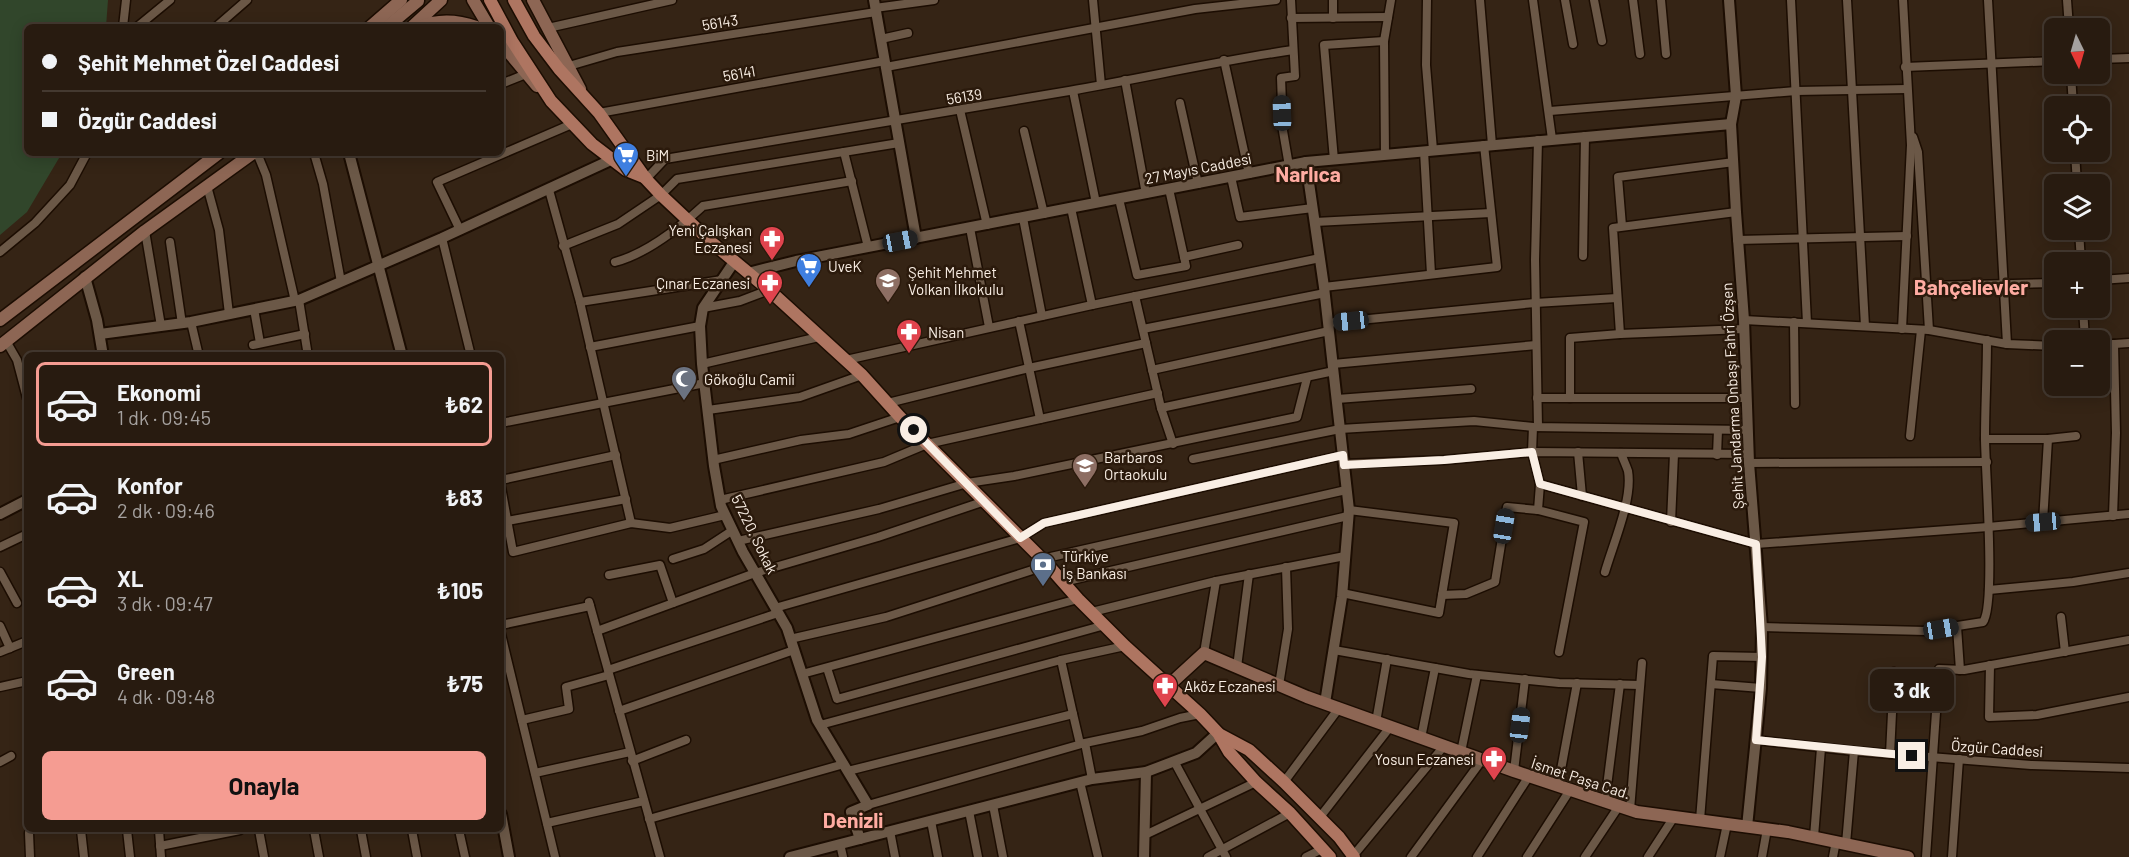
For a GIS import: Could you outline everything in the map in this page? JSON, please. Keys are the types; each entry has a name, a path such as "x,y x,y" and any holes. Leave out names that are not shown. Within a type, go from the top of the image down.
{"main road":[{"path":"373,24 401,0"},
{"path":"415,24 441,0"},
{"path":"473,0 487,24"},
{"path":"490,0 503,24"},
{"path":"514,0 534,36 559,69 599,113 646,179 661,195 862,375 900,417 1045,562 1078,599 1125,646 1200,714 1218,733 1229,752 1256,782 1290,813 1326,853"},
{"path":"533,0 582,93"},
{"path":"391,24 418,1"},
{"path":"427,24 448,21 468,24"},
{"path":"504,26 551,101"},
{"path":"504,48 592,144 626,170 646,179"},
{"path":"592,144 600,141 608,127"},
{"path":"0,320 215,156"},
{"path":"3,343 145,231 251,156"},
{"path":"1168,686 1204,653"},
{"name":"İsmet Paşa Cad.","path":"1204,653 1278,685 1376,722 1624,808 1814,837 1888,855 1908,857"},
{"path":"1218,733 1249,750 1284,782 1320,818 1353,857"}],"street":[{"path":"123,24 126,0"},
{"path":"141,24 170,0"},
{"path":"219,24 247,0"},
{"path":"548,28 672,0"},
{"name":"56143","path":"569,66 617,52 875,6 934,0"},
{"path":"1093,0 1101,85"},
{"name":"56141","path":"599,113 1195,9 1276,0"},
{"path":"1289,166 1283,131 1281,78 1295,76 1291,0"},
{"path":"1333,0 1333,18"},
{"path":"1385,155 1383,41 1391,0"},
{"path":"1427,0 1428,216 1431,274"},
{"path":"1143,330 1325,290 1431,274 1497,267 1491,213 1480,0"},
{"path":"1533,0 1550,111 1552,139"},
{"path":"1565,0 1573,44"},
{"path":"1594,0 1602,41"},
{"path":"1633,0 1640,54"},
{"path":"1661,0 1666,54"},
{"name":"Şehit Jandarma Onbaşı Fahri Özşen","path":"1729,0 1736,96 1731,124 1762,657 1747,827"},
{"path":"1791,0 1806,323"},
{"path":"1847,0 1865,326"},
{"path":"1902,328 1910,127 1903,0"},
{"path":"1988,0 2007,344"},
{"path":"2067,0 2068,18"},
{"path":"875,6 916,238"},
{"path":"1291,18 1388,17"},
{"path":"881,39 908,33"},
{"path":"1334,160 1324,45 1383,41"},
{"name":"56139","path":"646,179 665,159 1073,91 1224,60 1293,50"},
{"path":"2110,59 2129,58"},
{"path":"1224,60 1249,174"},
{"path":"1905,67 2044,62"},
{"path":"504,83 526,74"},
{"path":"1125,80 1146,194"},
{"path":"1550,111 1796,91 1907,89"},
{"path":"1073,91 1096,204"},
{"path":"1180,103 1198,184"},
{"path":"960,110 987,225"},
{"path":"504,153 572,124"},
{"name":"27 Mayıs Caddesi","path":"748,273 796,261 1306,162 1731,124"},
{"path":"1910,127 1918,152 1926,286 1925,330 1910,436"},
{"path":"1024,131 1044,214"},
{"path":"1583,256 1585,136"},
{"path":"1538,140 1535,303 1537,398 1532,452 1540,484 1538,510"},
{"path":"563,246 618,224 661,195 677,179 899,143"},
{"path":"844,152 868,248"},
{"path":"0,252 34,223 70,185 85,156"},
{"path":"256,156 266,176 307,352"},
{"path":"315,156 323,184 341,282"},
{"path":"350,156 401,352"},
{"path":"460,230 437,182 498,156"},
{"path":"100,334 187,323 297,301 460,230 613,159"},
{"path":"1306,162 1325,290 1348,513 1342,593 1325,703"},
{"path":"1622,226 1618,177 1734,162"},
{"path":"1231,177 1240,217 1313,208"},
{"path":"615,262 631,258 688,220 703,206 852,181"},
{"path":"207,186 219,230 229,314"},
{"path":"1119,199 1137,275 1186,266 1168,189"},
{"path":"549,190 605,403 631,523"},
{"path":"1071,208 1092,305"},
{"path":"1620,334 1613,228 1736,212"},
{"path":"1315,222 1491,213"},
{"path":"1023,218 1042,316"},
{"path":"970,228 990,327"},
{"path":"145,231 161,326"},
{"path":"1737,240 1907,236"},
{"path":"442,238 470,352"},
{"path":"170,242 187,323 197,352"},
{"path":"1184,257 1238,245"},
{"path":"846,360 1092,305 1320,258"},
{"name":"57220. Sokak","path":"734,262 703,308 700,326 713,460 720,500 738,541 790,639 820,725 868,805"},
{"path":"85,277 102,352"},
{"path":"2110,279 2129,278"},
{"path":"580,302 722,280"},
{"path":"1926,286 2044,283"},
{"path":"703,308 740,301 769,290"},
{"path":"1134,296 1161,408 1173,444"},
{"path":"1152,370 1329,327 1535,303 1617,298"},
{"path":"254,309 257,344 305,334"},
{"path":"1019,321 1040,419"},
{"path":"1794,322 1795,404"},
{"path":"1570,398 1570,338 1794,322 1925,330 2007,344 2044,346"},
{"path":"590,347 700,326"},
{"path":"702,364 819,337"},
{"path":"1761,627 1926,631 1983,622 1988,616 1985,439 1987,340"},
{"path":"3,343 18,360 24,385"},
{"path":"888,403 1029,368 1146,343"},
{"path":"2110,344 2129,343"},
{"path":"2113,516 2116,433 2114,344"},
{"path":"1161,408 1307,378 1333,368 1536,345"},
{"path":"708,410 800,397 862,375"},
{"path":"738,541 879,509 968,483 1014,476 1297,417 1307,378"},
{"path":"504,422 705,383"},
{"path":"1337,399 1471,389"},
{"path":"720,500 884,462 927,444 1158,393"},
{"path":"1537,398 1746,398"},
{"path":"713,460 801,440 849,434 900,417"},
{"path":"1193,459 1340,429 1474,421 1535,427 1748,430"},
{"path":"1717,455 1718,430"},
{"path":"1985,439 2049,439 2076,436"},
{"path":"2043,522 2049,439"},
{"path":"522,720 569,709 566,687 777,611 1020,538 1044,523 1343,460 1444,460 1532,452 1717,455 1749,459 1987,462"},
{"path":"1578,453 1582,496"},
{"path":"1605,572 1628,487 1628,471 1621,453"},
{"path":"1671,522 1674,454"},
{"path":"504,479 616,455"},
{"path":"1540,484 1756,544 2129,514"},
{"path":"790,639 886,617 1045,562 1346,490"},
{"path":"507,521 626,499"},
{"path":"597,631 755,573 878,537 985,501"},
{"path":"0,514 24,502"},
{"path":"504,504 513,552 631,523 670,528 725,514"},
{"path":"1442,595 1467,594 1495,582 1507,507 1538,510 1584,522 1559,652"},
{"path":"1063,582 1348,513 1454,523 1439,613 1342,593"},
{"path":"673,559 704,549 733,530"},
{"path":"0,547 24,535"},
{"path":"1092,612 1216,581 1345,556"},
{"path":"609,575 660,565 673,603"},
{"path":"1278,685 1288,629 1286,567"},
{"path":"0,572 17,603"},
{"path":"1989,590 2073,582 2129,573"},
{"path":"1237,668 1249,574"},
{"path":"1204,653 1216,581"},
{"path":"802,674 1078,599"},
{"path":"504,624 590,604 660,857"},
{"path":"2061,617 2065,652"},
{"path":"827,668 837,699 1105,625"},
{"path":"0,626 10,648"},
{"path":"1957,627 1960,670"},
{"path":"1926,857 1939,669 1960,670 1990,666 2129,640"},
{"path":"0,652 24,642"},
{"path":"504,646 555,857"},
{"path":"820,725 1061,660 1125,646"},
{"path":"619,711 794,650"},
{"path":"1334,650 1477,675 1640,686"},
{"path":"1700,820 1713,656 1762,657"},
{"path":"1376,722 1387,659"},
{"path":"1061,660 1073,714 1092,779"},
{"path":"1585,857 1624,808 1642,663"},
{"path":"1990,666 1989,717 2037,715 2129,697"},
{"path":"1421,738 1435,668"},
{"path":"1890,754 1894,672"},
{"path":"1461,752 1477,675"},
{"path":"1514,771 1525,679"},
{"path":"0,687 24,682"},
{"path":"1527,857 1564,788 1577,683"},
{"path":"1605,802 1620,684"},
{"path":"1711,684 1761,688"},
{"path":"1284,782 1339,708"},
{"path":"649,819 846,768 1073,714"},
{"path":"860,839 851,812 868,805 1082,744 1142,731 1200,714"},
{"path":"1320,818 1390,727"},
{"path":"795,856 1092,779 1146,772 1196,753 1218,733"},
{"path":"535,773 631,756 686,740"},
{"name":"Özgür Caddesi","path":"1756,740 1821,748 2031,765 2129,768"},
{"path":"1353,857 1444,746"},
{"path":"1814,837 1821,748"},
{"path":"1833,857 1841,843 1854,751"},
{"path":"0,762 11,756"},
{"path":"1952,857 1959,759"},
{"path":"1411,857 1482,760"},
{"path":"1174,761 1224,853"},
{"path":"1144,857 1146,772"},
{"path":"1477,857 1529,776"},
{"path":"1080,782 1098,857"},
{"path":"1144,835 1256,782"},
{"path":"548,823 644,801"},
{"path":"993,805 1003,857"},
{"path":"969,811 978,857"},
{"path":"1208,857 1224,853 1290,813"},
{"path":"1648,857 1674,817"},
{"path":"931,821 938,857"},
{"path":"1720,857 1728,824"},
{"path":"504,830 509,857"},
{"path":"1762,857 1767,830"},
{"path":"890,831 895,857"},
{"path":"29,832 30,857"},
{"path":"81,832 84,857"},
{"path":"127,832 130,857"},
{"path":"159,832 161,857"},
{"path":"160,846 230,832"},
{"path":"259,832 264,857"},
{"path":"314,832 319,857"},
{"path":"361,832 366,857"},
{"path":"412,832 417,857"},
{"path":"459,832 462,856"},
{"path":"840,844 843,857"},
{"path":"1306,857 1326,853"}],"green space":[{"path":"0,0 108,0 106,24 24,24 24,156 60,156 27,212 0,235"}],"place":[{"name":"BiM","path":"626,178"},
{"name":"Yeni Çalışkan Eczanesi","path":"772,262"},
{"name":"UveK","path":"809,289"},
{"name":"Şehit Mehmet Volkan İlkokulu","path":"888,304"},
{"name":"Çınar Eczanesi","path":"770,306"},
{"name":"Nisan","path":"909,355"},
{"name":"Gökoğlu Camii","path":"684,402"},
{"name":"Barbaros Ortaokulu","path":"1085,489"},
{"name":"Türkiye İş Bankası","path":"1043,588"},
{"name":"Aköz Eczanesi","path":"1165,709"},
{"name":"Yosun Eczanesi","path":"1494,782"}],"district":[{"name":"Narlıca","path":"1308,173"},
{"name":"Bahçelievler","path":"1971,286"},
{"name":"Denizli","path":"853,819"}],"route":[{"path":"914,430 1020,538 1044,523 1343,455 1344,465 1444,460 1532,452 1540,484 1756,544 1762,657 1756,740 1912,756"}]}
